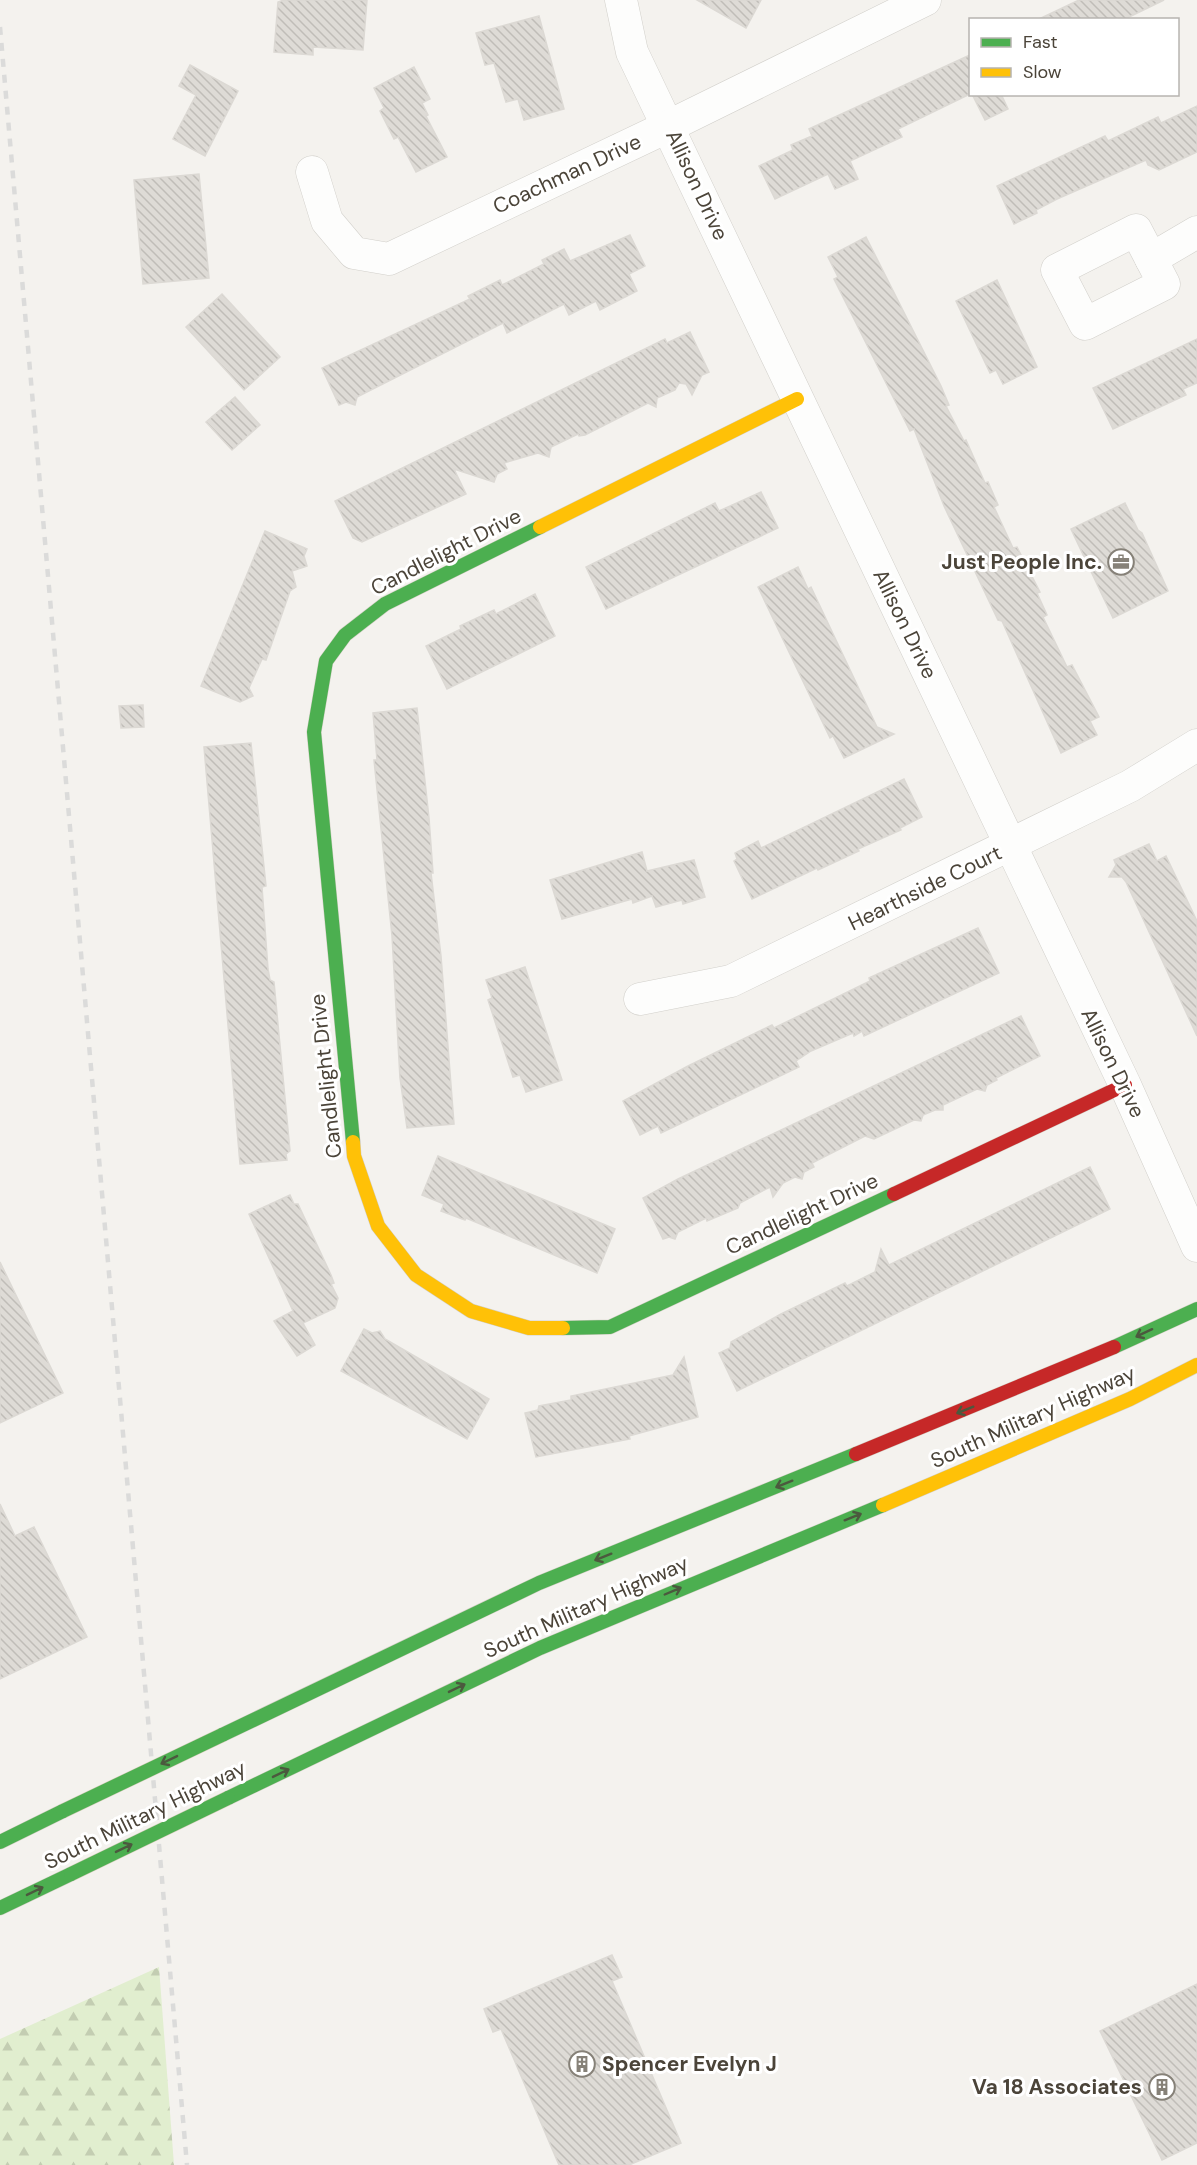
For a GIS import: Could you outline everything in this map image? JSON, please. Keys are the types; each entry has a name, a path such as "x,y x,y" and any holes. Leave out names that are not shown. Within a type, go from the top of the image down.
{"main road":[{"name":"Candlelight Drive","path":"797,399 386,604 345,635 326,661 314,732 354,1156 378,1226 416,1275 471,1311 529,1328 610,1327 1125,1085"},
{"name":"South Military Highway","path":"0,1842 539,1583 1066,1369 1197,1309"},
{"name":"South Military Highway","path":"0,1908 540,1648 964,1472 1130,1399 1197,1365"}],"street":[{"name":"Allison Drive","path":"621,0 632,51 1125,1085 1197,1246"},
{"name":"Coachman Drive","path":"312,172 327,221 354,253 389,259 669,126 925,0"},
{"path":"1150,259 1197,231"},
{"name":"Hearthside Court","path":"640,999 731,981 1130,786 1197,745"}],"green space":[{"path":"159,1967 174,2165 0,2165 0,2039"}],"building":[{"path":"284,0 367,0 363,50 313,47 313,55 274,52 278,2"},
{"path":"697,0 761,0 746,28"},
{"path":"1079,0 1164,0 1127,18 1041,18"},
{"path":"539,16 564,109 524,120 518,99 506,102 494,63 485,65 476,33"},
{"path":"969,55 969,94 898,129 902,137 850,161 858,179 835,189 828,174 775,199 759,166 793,150 791,145 812,136 809,129"},
{"path":"190,65 238,91 205,156 173,139 196,95 179,86"},
{"path":"414,67 430,99 422,103 428,115 426,116 447,157 416,172 398,137 394,139 380,111 384,108 374,88"},
{"path":"973,96 1002,96 1008,109 985,120"},
{"path":"1197,106 1197,152 1159,170 1148,165 1146,160 1057,199 1036,210 1037,213 1014,224 997,186 1105,136 1108,141 1158,117 1161,123"},
{"path":"199,174 209,278 143,284 134,180"},
{"path":"630,235 645,266 629,274 637,291 600,310 596,301 569,315 564,304 507,333 503,323 357,397 355,405 346,402 339,405 322,368 470,299 468,296 500,280 502,285 544,264 542,260 564,249 570,261"},
{"path":"866,237 941,386 949,405 946,406 964,441 966,440 985,483 988,482 998,505 994,507 1013,548 1017,547 1040,592 1037,593 1047,615 1043,617 1067,667 1072,665 1099,717 1090,721 1097,735 1061,753 1002,621 998,620 944,506 914,429 910,431 834,279 838,277 828,257"},
{"path":"997,280 1037,367 1003,384 996,370 990,373 956,301"},
{"path":"222,294 280,357 244,390 186,327"},
{"path":"690,332 709,372 702,375 692,395 686,384 679,383 675,390 657,398 656,407 648,403 585,435 579,436 578,434 551,447 549,457 538,453 504,463 507,469 497,474 494,482 454,469 466,494 362,542 353,538 335,501 665,339 667,343"},
{"path":"1197,339 1197,383 1183,389 1186,395 1113,429 1093,388"},
{"path":"235,397 260,425 232,450 206,422"},
{"path":"761,492 778,528 606,609 586,567 715,503 719,511"},
{"name":"Just People Inc.","path":"1125,503 1138,530 1142,533 1168,591 1113,618 1071,529"},
{"path":"265,531 307,549 304,556 307,566 292,571 296,587 290,591 266,660 262,659 249,688 253,696 240,702 201,686"},
{"path":"798,567 808,589 811,587 877,727 894,734 844,758 833,736 830,738 758,587"},
{"path":"535,594 555,636 447,689 426,646 461,629 460,626 494,610 496,614"},
{"path":"143,705 144,727 121,728 119,706"},
{"path":"417,708 429,818 433,873 431,873 441,956 454,1124 407,1128 400,1078 392,936 374,760 377,760 373,713"},
{"path":"251,743 266,886 262,887 268,969 270,980 274,982 290,1151 286,1154 287,1160 240,1164 204,747"},
{"path":"904,779 922,817 900,828 901,830 858,849 859,851 752,899 734,861 737,859 735,853 758,841 761,848"},
{"path":"1149,844 1157,861 1166,856 1197,921 1197,1036 1126,882 1122,877 1109,877 1116,865 1114,860"},
{"path":"642,852 647,871 694,860 705,897 683,904 682,900 656,907 652,896 633,903 632,899 562,919 550,880"},
{"path":"978,928 999,973 864,1036 862,1031 854,1036 853,1033 811,1051 796,1061 799,1067 661,1133 658,1126 640,1135 623,1101 772,1025 774,1028 870,981 869,978"},
{"path":"525,967 562,1080 526,1092 520,1075 513,1077 488,1000 492,998 486,980"},
{"path":"1021,1016 1040,1056 996,1078 997,1080 987,1085 985,1091 977,1089 943,1105 943,1110 935,1110 923,1115 921,1121 914,1120 874,1139 865,1136 812,1163 814,1167 804,1172 802,1179 795,1177 783,1183 773,1197 770,1187 740,1203 738,1208 707,1221 706,1218 678,1232 675,1239 669,1237 663,1239 643,1198 678,1179"},
{"path":"438,1156 615,1229 597,1273 466,1218 465,1220 441,1211 444,1204 422,1195"},
{"path":"1090,1167 1110,1209 737,1391 719,1353 730,1348 731,1342 781,1314 845,1283 847,1286 875,1272 881,1249 889,1265"},
{"path":"290,1195 294,1204 298,1204 331,1275 334,1283 331,1284 338,1298 335,1308 303,1323 315,1345 297,1356 274,1321 293,1311 249,1214"},
{"path":"0,1262 63,1393 0,1423"},
{"path":"364,1329 372,1333 380,1331 385,1339 489,1399 467,1439 341,1371"},
{"path":"684,1357 698,1417 629,1436 630,1439 536,1457 525,1413 538,1410 539,1406 571,1400 571,1396 673,1375"},
{"path":"0,1504 15,1536 34,1527 87,1637 0,1679"},
{"name":"Spencer Evelyn J","path":"612,1955 622,1977 612,1981 681,2143 629,2165 559,2165 501,2029 493,2032 484,2009"},
{"name":"Va 18 Associates","path":"1197,1984 1197,2143 1162,2160 1100,2031"}],"railway":[{"path":"0,27 187,2165"}],"traffic: fast":[{"path":"353,1142 314,732 326,661 345,635 385,604 540,527"},
{"path":"563,1328 610,1327 894,1194"},
{"path":"1114,1347 1197,1309"},
{"path":"222,1735 539,1583 856,1454"},
{"path":"228,1798 540,1648 883,1505"},
{"path":"63,1811 222,1735"},
{"path":"71,1874 228,1798"},
{"path":"0,1842 63,1811"},
{"path":"0,1908 71,1874"}],"traffic: slow":[{"path":"540,527 797,399"},
{"path":"353,1142 354,1156 378,1226 416,1275 471,1311 529,1328 563,1328"},
{"path":"883,1505 1130,1399 1197,1365"}],"traffic: jam":[{"path":"894,1194 1125,1085"},
{"path":"856,1454 1114,1347"}],"place":[{"name":"Just People Inc.","path":"1121,562"},
{"name":"Spencer Evelyn J","path":"582,2064"},
{"name":"Va 18 Associates","path":"1162,2087"}]}
